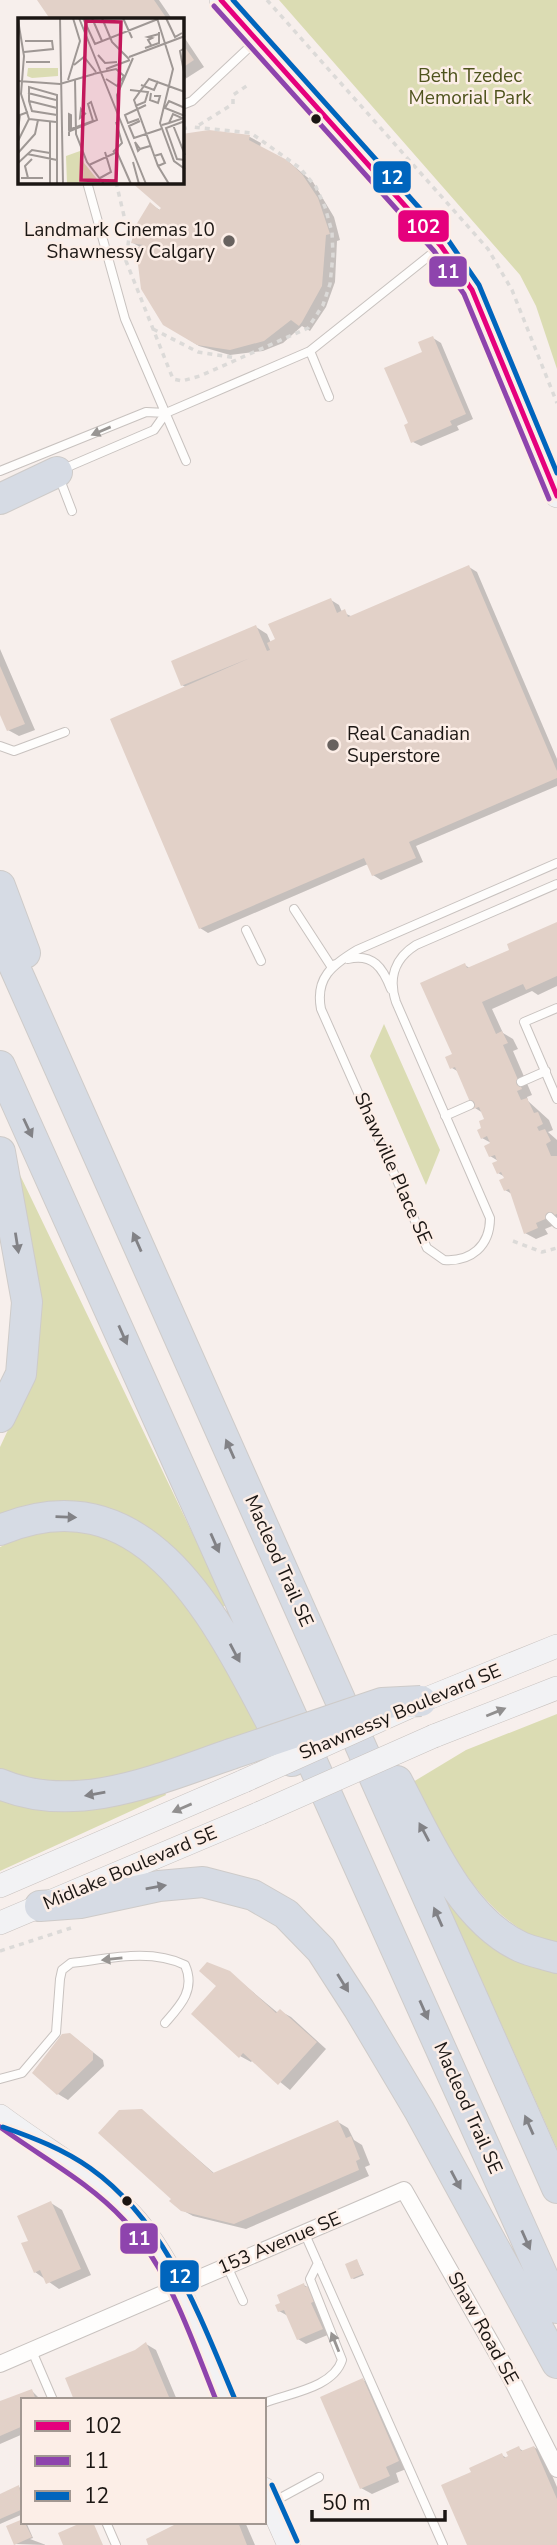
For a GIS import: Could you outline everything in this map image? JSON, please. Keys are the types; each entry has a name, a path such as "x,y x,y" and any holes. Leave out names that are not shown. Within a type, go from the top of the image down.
{"highway":[{"path":"0,499 57,472"},
{"path":"0,886 29,965 34,1012"},
{"name":"Macleod Trail SE","path":"0,934 557,2188"},
{"name":"Macleod Trail SE","path":"0,1066 557,2308"},
{"path":"0,1152 27,1302 21,1374 0,1417"},
{"path":"0,1530 37,1518 85,1518 118,1528 181,1575 219,1624 273,1727 386,1925"},
{"path":"337,1691 355,1702 438,1858 463,1896 489,1923 519,1946 557,1958"},
{"path":"0,1784 31,1795 74,1797 156,1780 382,1703 421,1701"},
{"path":"40,1906 80,1903 159,1886 203,1882 253,1895 286,1914 316,1944 359,2009 419,2110 557,2363"}],"main road":[{"path":"221,0 441,246 472,290 557,496"},
{"name":"Shawnessy Boulevard SE","path":"244,1781 421,1701 557,1646"},
{"name":"Shawnessy Boulevard SE","path":"260,1813 434,1737 557,1688"},
{"name":"Midlake Boulevard SE","path":"0,1886 244,1781"},
{"name":"Midlake Boulevard SE","path":"0,1923 260,1813"},
{"path":"0,2116 50,2154 94,2182 144,2230 177,2288 225,2398"},
{"path":"0,2135 50,2154"},
{"path":"267,2496 289,2545"}],"street":[{"name":"153 Avenue SE","path":"0,2364 404,2190"},
{"name":"Shaw Road SE","path":"404,2190 512,2378 557,2469"}],"lane":[{"path":"184,104 192,101 257,40"},
{"path":"88,184 125,319 186,461"},
{"path":"0,471 146,412 166,413 310,351 441,246"},
{"path":"310,351 329,397"},
{"path":"72,511 57,472 154,430 166,413"},
{"path":"0,746 14,751 65,732"},
{"path":"331,967 376,941 557,863"},
{"name":"Shawville Place SE","path":"331,967 321,983 321,1009 427,1248 439,1259 459,1260 482,1246 489,1234 489,1218 396,1002 393,977 397,964 407,950 557,886"},
{"path":"294,909 331,967"},
{"path":"246,930 261,961"},
{"path":"331,967 350,958 369,958 383,970 396,1002"},
{"path":"557,1008 524,1022 557,1098"},
{"path":"521,1082 546,1071"},
{"path":"445,1115 470,1105"},
{"path":"550,1217 557,1224"},
{"path":"0,2079 22,2073 56,2032 60,1979 62,1970 71,1963 142,1956 170,1958 185,1965 189,1989 185,2000 165,2023"},
{"path":"304,2232 443,2545"},
{"path":"266,2402 335,2376 342,2360 310,2279 318,2263"},
{"path":"227,2266 243,2301"},
{"path":"32,2351 52,2398"},
{"path":"267,2496 319,2477"},
{"path":"107,2524 116,2545"}],"path":[{"path":"267,0 488,249 512,290 557,403"},
{"path":"184,129 204,124 233,104 233,95 248,85"},
{"path":"116,184 129,237 126,261 173,379 183,381 200,376 308,328 323,305 330,284 332,232 316,187 300,168 251,133 192,127"},
{"path":"153,329 198,352 239,359"},
{"path":"513,1241 542,1252 557,1248"}],"green space":[{"name":"Beth Tzedec Memorial Park","path":"279,0 557,0 557,369 536,306 520,275"},
{"path":"384,1024 440,1150 426,1185 370,1056"},
{"path":"20,1175 227,1605 220,1608 158,1543 0,1522 0,1447 15,1415 13,1178"},
{"path":"54,1531 76,1531 103,1537 128,1548 181,1591 263,1728 152,1770 55,1787 0,1770 0,1547 19,1538"},
{"path":"557,1714 557,1947 508,1920 487,1901 439,1832 413,1782 466,1750"},
{"path":"163,1788 166,1795 0,1871 0,1792"},
{"path":"438,1883 557,1968 557,2149"}],"building":[{"path":"37,0 154,0 166,18 49,18"},
{"path":"184,46 194,60 184,67"},
{"name":"Landmark Cinemas 10 Shawnessy Calgary","path":"209,130 250,135 249,140 287,160 302,174 318,198 330,234 326,235 322,286 299,326 291,320 264,341 230,350 197,345 163,325 141,289 137,256 138,247 143,245 131,243 136,225 150,202 159,210 161,208 133,184 184,184 184,134"},
{"path":"433,336 466,414 450,421 452,425 411,443 404,425 408,423 384,368 422,352 418,342"},
{"name":"Real Canadian Superstore","path":"469,565 557,771 557,778 409,842 416,858 372,876 364,858 199,929 110,719 250,658 181,686 171,661 256,625 267,651 270,650 267,643 275,639 268,624 331,598 337,613 345,609 348,617"},
{"path":"0,666 25,724 7,731 0,715"},
{"path":"557,922 557,976 526,990 523,984 482,1002 496,1034 502,1031 508,1043 503,1045 522,1089 517,1091 521,1100 527,1098 534,1113 538,1112 543,1124 537,1127 539,1131 545,1129 551,1141 546,1144 551,1156 557,1156 557,1214 536,1223 538,1228 524,1234 509,1189 504,1191 499,1180 504,1178 501,1172 497,1174 492,1163 497,1161 495,1155 489,1157 484,1146 490,1143 487,1136 481,1139 477,1130 481,1128 479,1121 484,1119 479,1107 473,1109 455,1067 450,1069 445,1057 452,1054 420,983 465,963 467,968 509,950 507,944"},
{"path":"207,1962 230,1971 276,2013 280,2009 317,2042 278,2085 243,2053 239,2058 191,2014 216,1986 199,1971"},
{"path":"70,2033 93,2052 93,2060 57,2095 32,2073 62,2034"},
{"path":"142,2109 213,2173 338,2120 346,2138 351,2136 360,2159 356,2161 359,2170 234,2224 181,2211 98,2133 119,2110"},
{"path":"51,2201 81,2269 46,2284 40,2270 34,2273 21,2243 28,2241 17,2216"},
{"path":"357,2259 363,2274 351,2279 345,2264"},
{"path":"304,2283 305,2287 309,2286 315,2301 311,2303 323,2329 297,2340 284,2310 278,2312 275,2305 280,2303 277,2295"},
{"path":"146,2342 169,2397 73,2398 65,2378 135,2350"},
{"path":"363,2378 399,2461 386,2467 390,2476 360,2489 320,2397"},
{"path":"32,2389 35,2398 21,2398 21,2427 0,2436 0,2401"},
{"path":"519,2446 521,2451 534,2446 557,2499 557,2545 467,2545 441,2485 471,2472 469,2468 502,2453 504,2458 508,2456 506,2452"},
{"path":"19,2485 21,2510 0,2519 0,2494"},
{"path":"21,2520 21,2524 26,2524 32,2537 14,2545 6,2526"},
{"path":"78,2524 94,2524 103,2545 63,2545 58,2533"},
{"path":"176,2524 239,2524 247,2545 148,2545 146,2539"}],"transit line":[{"name":"102","path":"221,0 441,246 472,290 557,496"},
{"name":"12","path":"233,0 448,240 479,285 557,473"},
{"name":"11","path":"214,6 434,251 464,294 549,499"},
{"name":"11","path":"0,2127 96,2194 124,2220 140,2240 154,2260 178,2306 215,2398"},
{"name":"12","path":"3,2127 48,2144 80,2161 117,2190 140,2215 160,2242 193,2302 234,2397"},
{"name":"12","path":"272,2485 297,2541"}],"place":[{"name":"Landmark Cinemas 10 Shawnessy Calgary","path":"229,241"},
{"name":"Real Canadian Superstore","path":"333,745"}]}
